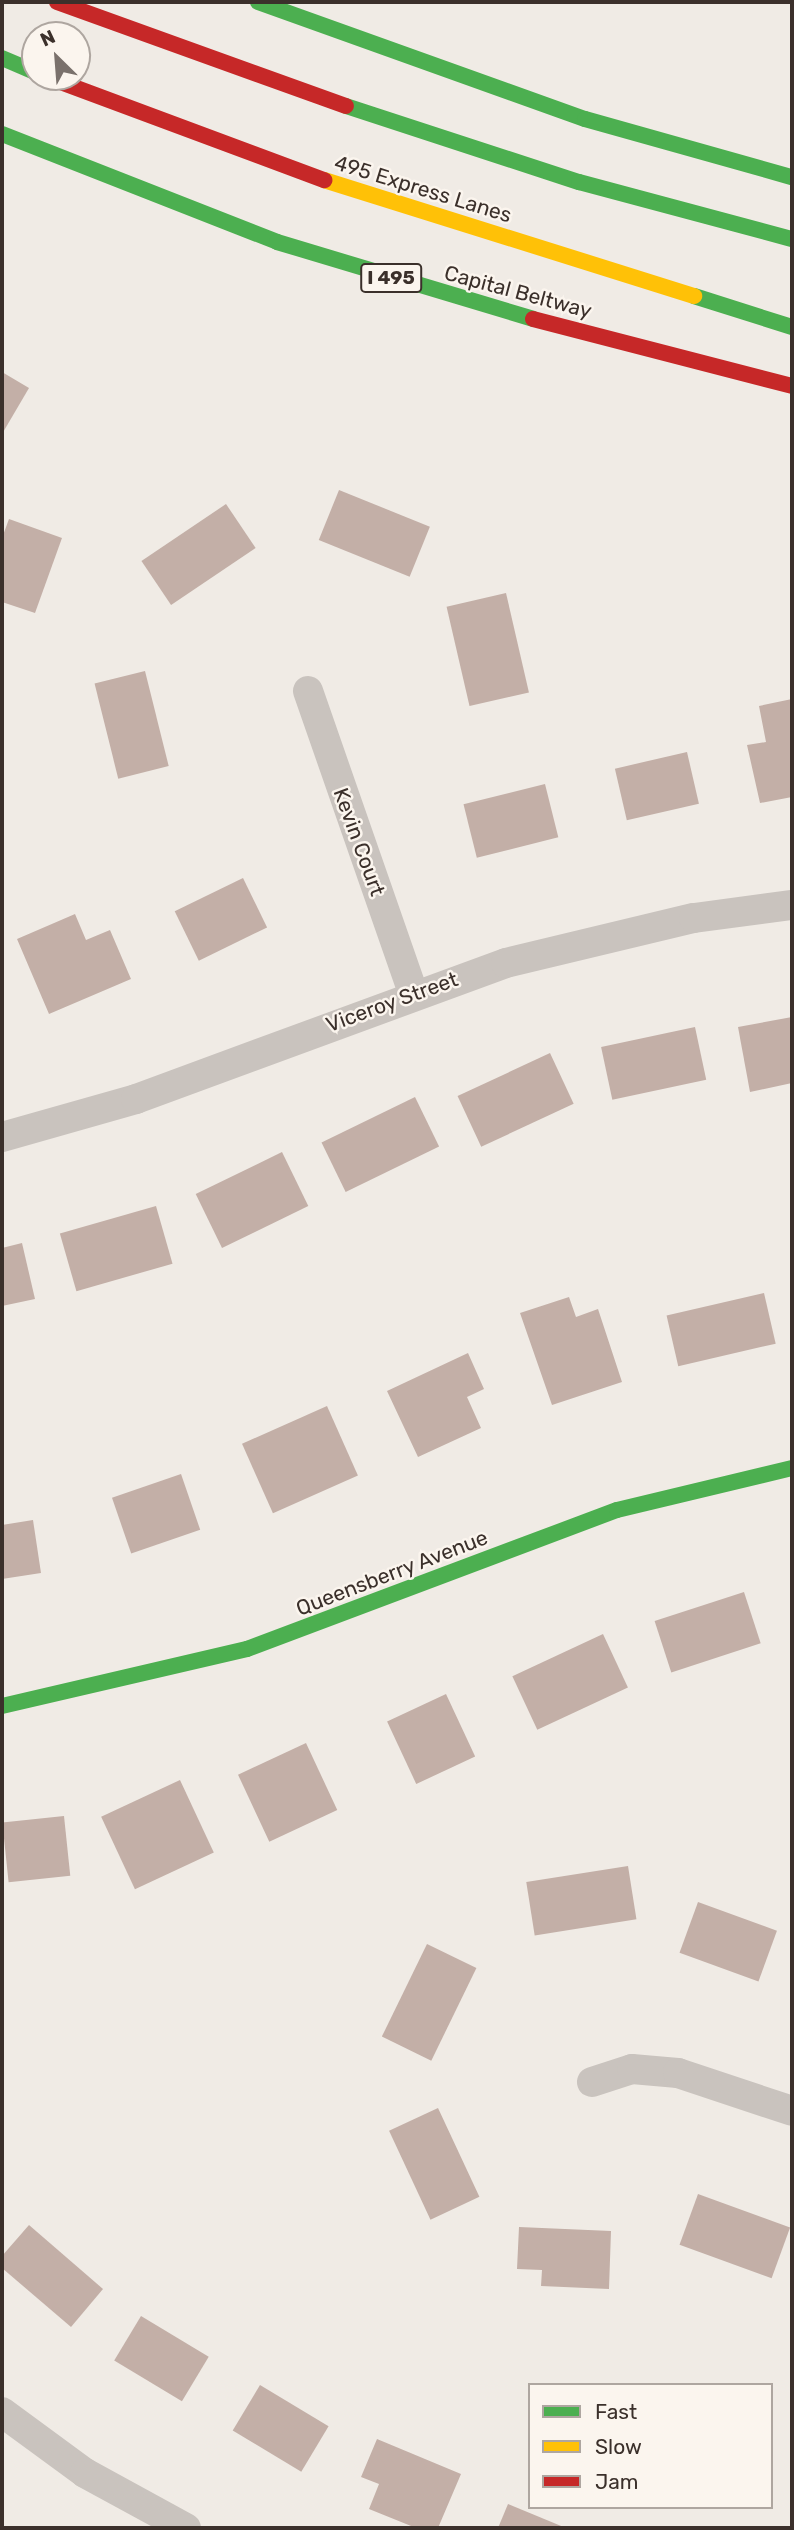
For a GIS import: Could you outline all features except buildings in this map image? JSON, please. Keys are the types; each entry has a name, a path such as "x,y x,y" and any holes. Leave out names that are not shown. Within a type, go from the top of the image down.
{"main road":[{"path":"57,2 367,114 579,182 792,239"},
{"path":"258,2 585,119 792,177"},
{"path":"2,58 21,66"},
{"name":"495 Express Lanes","path":"82,91 233,151 792,327"},
{"name":"Capital Beltway","path":"2,134 277,242 463,301 792,386"},
{"name":"Queensberry Avenue","path":"2,1706 247,1648 617,1510 792,1468"}],"street":[{"name":"Kevin Court","path":"308,691 413,992"},
{"name":"Viceroy Street","path":"2,1137 136,1099 413,992 596,938 792,905"},
{"path":"592,2082 632,2069 678,2073 792,2111"},
{"path":"2,2412 85,2473 186,2528"}],"traffic: fast":[{"path":"258,2 585,119 792,177"},
{"path":"2,58 21,66"},
{"path":"346,106 579,182 792,239"},
{"path":"2,134 277,242 533,319"},
{"path":"694,296 792,327"},
{"path":"2,1706 247,1649 617,1510 792,1468"}],"traffic: slow":[{"path":"324,180 694,296"}],"traffic: jam":[{"path":"57,2 346,106"},
{"path":"85,91 324,180"},
{"path":"533,319 792,386"}]}
